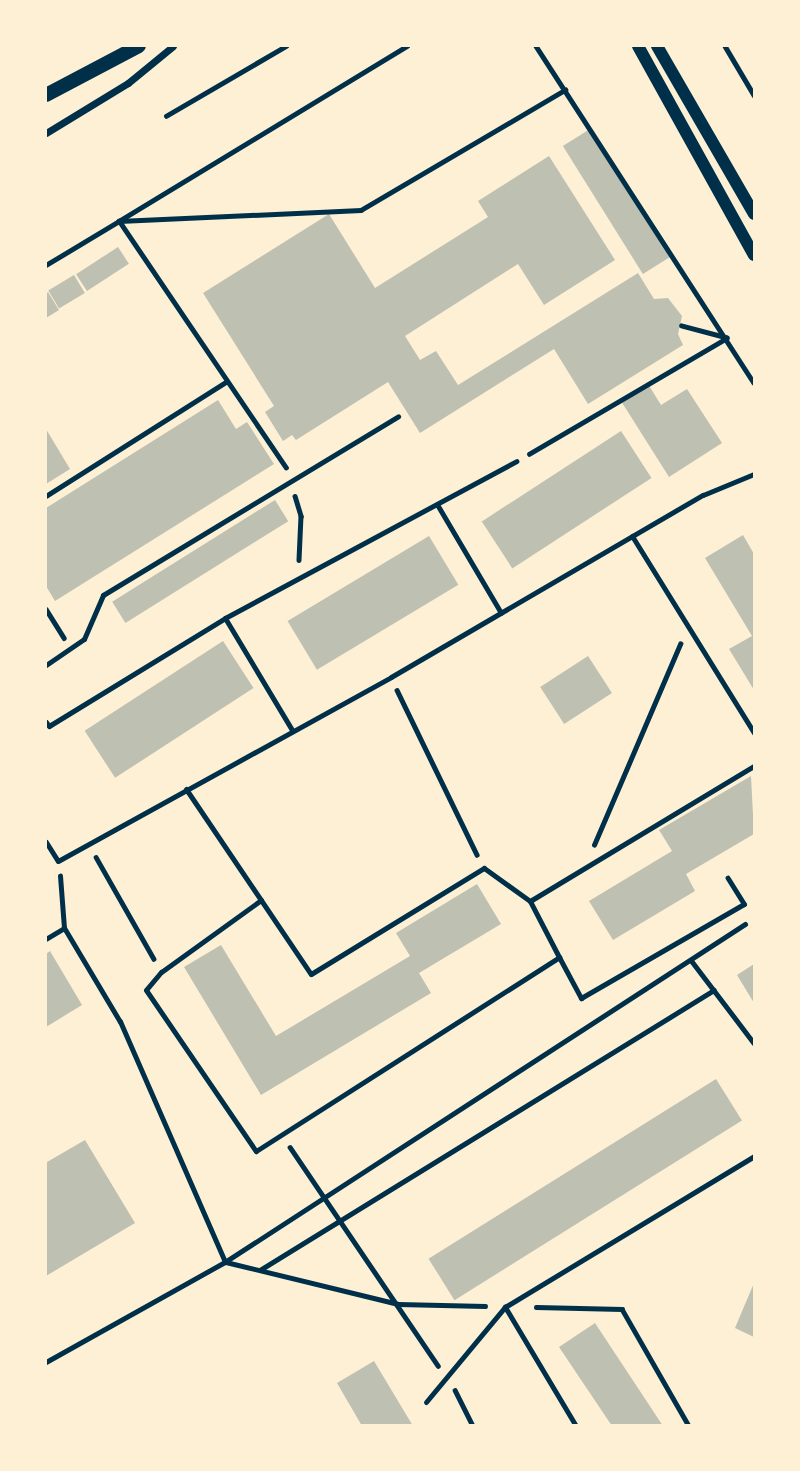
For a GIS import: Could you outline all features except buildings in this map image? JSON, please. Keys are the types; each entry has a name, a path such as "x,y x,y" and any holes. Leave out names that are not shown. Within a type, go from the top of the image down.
{"main road":[{"path":"46,95 139,46"}],"street":[{"path":"46,133 128,83 173,46"},
{"path":"638,46 754,255"},
{"path":"657,46 754,214"}],"lane":[{"path":"46,665 84,639 103,595 398,416"},
{"path":"46,722 49,726 225,618 298,582 516,461"},
{"path":"46,842 58,861 391,677 703,495 754,474"},
{"path":"438,506 501,613"},
{"path":"632,536 754,733"},
{"path":"225,618 292,730"},
{"path":"530,901 754,766"},
{"path":"186,789 311,974 484,868 530,901 581,998 744,904 728,878"},
{"path":"261,900 161,972 146,990 256,1151 559,957"},
{"path":"426,1402 505,1307 754,1156"},
{"path":"505,1307 576,1426"}],"path":[{"path":"166,116 286,46"},
{"path":"46,265 407,46"},
{"path":"536,46 754,383"},
{"path":"725,46 754,95"},
{"path":"119,221 361,210 565,90"},
{"path":"119,221 227,381 283,458 301,516 298,582"},
{"path":"682,326 727,338"},
{"path":"516,461 727,338"},
{"path":"46,496 227,381"},
{"path":"46,609 71,648"},
{"path":"580,871 688,626"},
{"path":"391,677 484,868"},
{"path":"88,844 161,972"},
{"path":"58,861 64,928 120,1022 225,1262"},
{"path":"46,1362 225,1262 754,918"},
{"path":"46,939 64,928"},
{"path":"691,960 754,1043"},
{"path":"260,1270 714,990"},
{"path":"281,1135 326,1196 446,1378 473,1426"}]}
